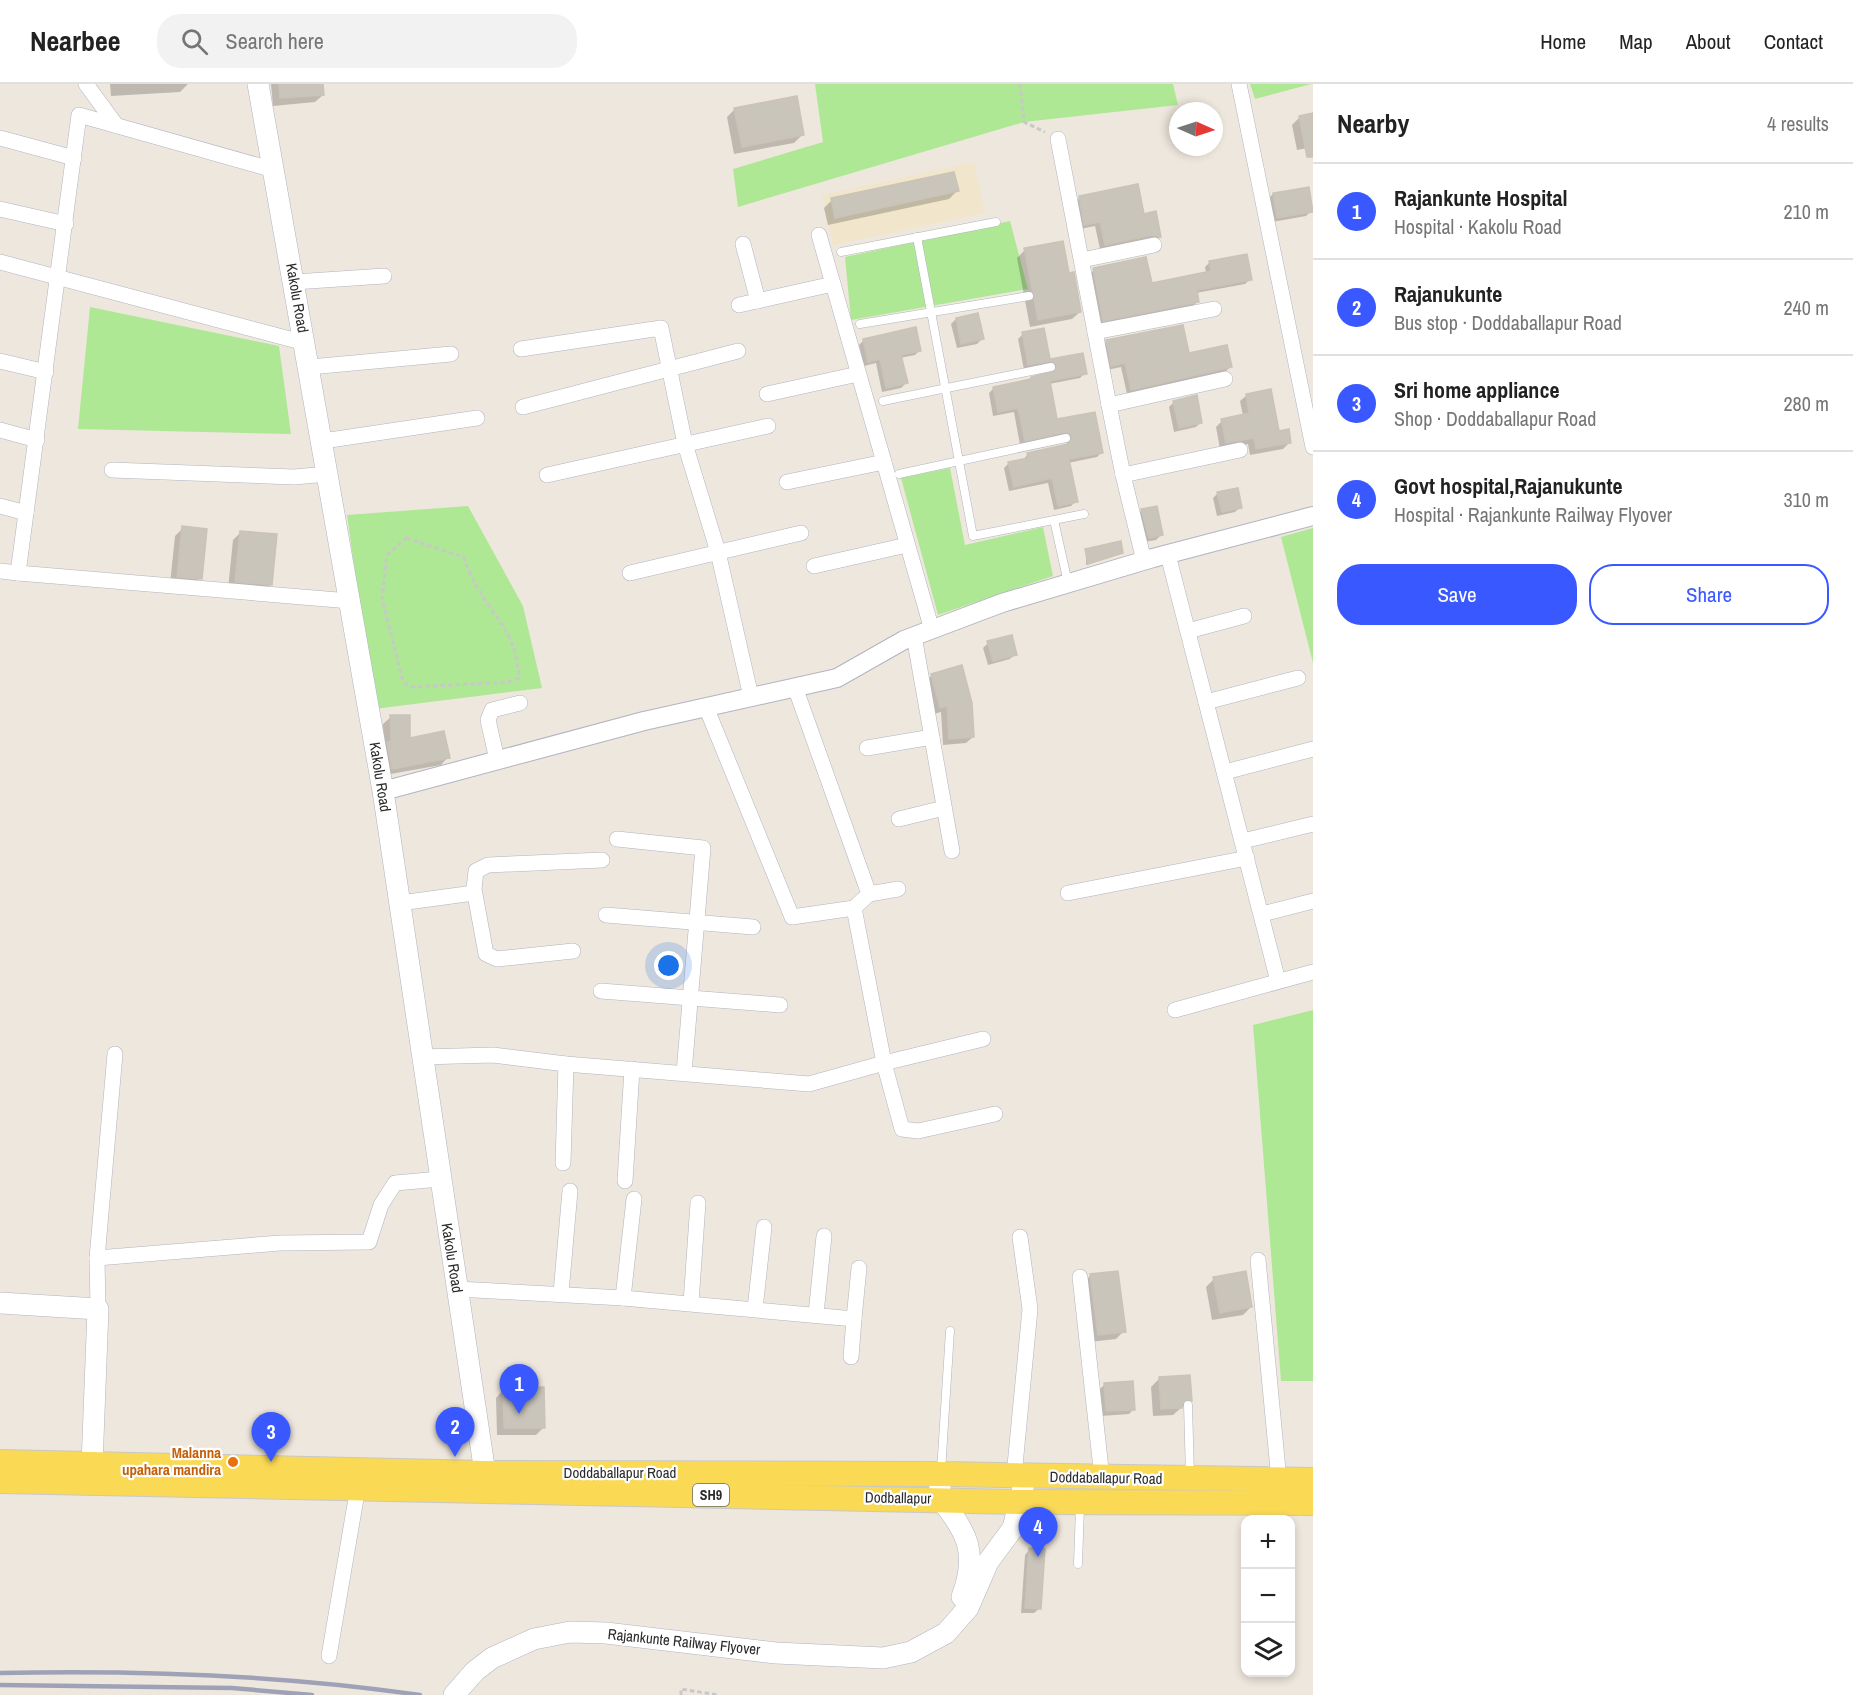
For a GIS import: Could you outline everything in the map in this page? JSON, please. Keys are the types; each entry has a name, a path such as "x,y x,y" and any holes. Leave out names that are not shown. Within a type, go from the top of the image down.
{"main road":[{"name":"Kakolu Road","path":"258,84 310,367 383,791 484,1483"},
{"path":"0,1303 98,1309 93,1473"},
{"name":"Doddaballapur Road","path":"0,1462 93,1473 359,1478 484,1483 940,1474 1102,1479 1313,1480"},
{"name":"Doddaballapur Road","path":"0,1481 93,1473"},
{"path":"940,1474 940,1499"},
{"name":"Rajankunte Railway Flyover","path":"454,1695 475,1671 492,1658 534,1639 560,1633 588,1632 776,1653 883,1658 911,1652 946,1633 968,1608 988,1562 1013,1528 1021,1502 1020,1476"},
{"name":"Dodballapur","path":"484,1483 1021,1502 1313,1503"},
{"name":"Rajankunte Railway Flyover","path":"931,1641 952,1618 959,1604 965,1590 969,1560 966,1533 940,1499"}],"street":[{"path":"86,84 116,125"},
{"path":"1239,84 1313,447"},
{"path":"18,573 79,115 274,170"},
{"path":"0,138 74,158"},
{"path":"1058,138 1123,475 1144,561"},
{"path":"0,209 66,224"},
{"path":"819,235 932,630"},
{"path":"743,244 758,300"},
{"path":"1082,260 1154,246"},
{"path":"0,262 305,343"},
{"path":"294,282 384,276"},
{"path":"739,305 833,284"},
{"path":"1095,332 1214,309"},
{"path":"521,349 662,327 685,444 718,552 751,697"},
{"path":"523,407 738,351"},
{"path":"310,367 451,354"},
{"path":"0,361 46,372"},
{"path":"766,394 858,374"},
{"path":"1109,405 1225,379"},
{"path":"323,441 477,418"},
{"path":"547,475 768,426"},
{"path":"0,430 37,440"},
{"path":"1123,475 1240,450"},
{"path":"787,483 884,462"},
{"path":"112,470 294,477 328,474"},
{"path":"0,506 27,513"},
{"path":"383,791 706,707 837,678 914,636 1002,603 1144,561 1313,516"},
{"path":"630,573 801,533"},
{"path":"814,566 907,544"},
{"path":"1168,555 1278,981"},
{"path":"0,571 350,601"},
{"path":"1188,631 1244,616"},
{"path":"914,636 952,851"},
{"path":"1206,702 1298,678"},
{"path":"795,687 869,894"},
{"path":"497,760 488,720 492,710 520,703"},
{"path":"706,707 792,917 854,908 869,894 898,889"},
{"path":"867,748 932,737"},
{"path":"1225,772 1313,749"},
{"path":"899,819 944,808"},
{"path":"1243,841 1313,824"},
{"path":"617,839 703,848 684,1073"},
{"path":"1068,893 1247,858"},
{"path":"573,951 490,958 483,947 474,893 476,871 488,865 602,860"},
{"path":"399,903 474,893"},
{"path":"1262,914 1313,901"},
{"path":"854,908 884,1063 902,1129 918,1131 995,1114"},
{"path":"606,915 753,927"},
{"path":"1175,1010 1313,972"},
{"path":"602,991 780,1005"},
{"path":"422,1057 493,1055 566,1064 809,1084 983,1039"},
{"path":"98,1309 97,1258 115,1054"},
{"path":"562,1163 566,1064"},
{"path":"626,1181 632,1069"},
{"path":"97,1258 280,1243 369,1242 381,1206 395,1183 440,1179"},
{"path":"561,1293 570,1191"},
{"path":"623,1298 634,1199"},
{"path":"691,1303 698,1203"},
{"path":"755,1309 764,1227"},
{"path":"816,1314 824,1236"},
{"path":"1020,1236 1030,1309 1020,1476"},
{"path":"1258,1260 1279,1480"},
{"path":"851,1356 859,1268"},
{"path":"1080,1277 1102,1479"},
{"path":"457,1289 561,1293 854,1318"},
{"path":"329,1656 359,1478"}],"lane":[{"path":"841,252 996,222"},
{"path":"917,237 933,312 973,536 1084,514"},
{"path":"860,324 1029,296"},
{"path":"883,401 1051,368"},
{"path":"899,474 1066,438"},
{"path":"1054,520 1068,583"},
{"path":"940,1474 950,1331"},
{"path":"1188,1405 1191,1479"},
{"path":"1078,1564 1080,1502"}],"path":[{"path":"1020,84 1024,122 1058,138"},
{"path":"406,538 463,557 480,594 510,636 517,656 519,678 508,682 413,687 403,682 388,631 382,598 387,555 406,538"},
{"path":"681,1695 681,1689 718,1695"}],"shaded area":[{"path":"974,162 985,213 833,245 822,195"}],"green space":[{"path":"815,84 1173,84 1177,102 1169,102 1169,106 1024,122 738,207 733,169 823,142"},
{"path":"1250,84 1311,84 1255,99"},
{"path":"1010,221 1028,289 851,320 845,257"},
{"path":"90,307 279,346 291,434 78,429"},
{"path":"950,468 965,545 1043,527 1053,576 938,615 901,478"},
{"path":"468,506 523,606 542,688 374,709 347,515"},
{"path":"1313,528 1313,663 1281,537"},
{"path":"1313,1010 1313,1381 1281,1381 1253,1025"}],"building":[{"path":"279,84 323,84 324,95 280,98"},
{"path":"797,96 804,135 742,147 734,108"},
{"path":"1313,113 1313,157 1307,157 1299,116"},
{"path":"954,172 959,191 835,218 831,198"},
{"path":"1138,184 1144,214 1156,211 1161,237 1152,235 1105,245 1100,222 1084,225 1079,196"},
{"path":"1309,187 1313,212 1277,218 1273,193"},
{"path":"1063,241 1069,273 1074,272 1081,312 1038,320 1024,248"},
{"path":"1247,254 1252,280 1197,290 1199,302 1103,321 1093,268 1146,257 1152,283 1211,271 1209,261"},
{"path":"978,313 984,339 961,344 956,318"},
{"path":"1183,325 1189,353 1227,345 1232,367 1131,390 1125,363 1111,366 1106,340"},
{"path":"916,327 921,351 901,355 908,383 886,388 880,359 868,362 863,339"},
{"path":"1044,328 1050,359 1083,353 1087,374 1050,381 1057,419 1095,412 1103,453 1069,459 1078,502 1058,506 1052,478 1014,487 1008,462 1028,458 1027,453 1068,444 1071,434 1065,432 1025,441 1018,408 998,412 993,387 1055,371 1057,365 1052,361 1028,365 1022,332"},
{"path":"1271,389 1279,431 1289,429 1291,443 1256,449 1254,438 1226,443 1221,419 1249,413 1246,394"},
{"path":"1197,395 1202,423 1179,428 1173,401"},
{"path":"1238,488 1242,508 1222,512 1217,492"},
{"path":"1157,506 1163,535 1149,538 1141,509"},
{"path":"182,526 207,529 202,579 177,577"},
{"path":"240,531 277,534 272,585 235,582"},
{"path":"1121,541 1123,553 1088,564 1085,549"},
{"path":"1012,635 1017,655 993,661 987,641"},
{"path":"962,665 972,703 974,737 949,739 947,706 940,708 931,674"},
{"path":"390,715 410,715 410,738 444,731 450,758 392,769 387,742 391,741"},
{"path":"1118,1271 1126,1332 1098,1335 1090,1274"},
{"path":"1246,1271 1252,1307 1220,1313 1213,1277"},
{"path":"1190,1375 1192,1401 1184,1400 1182,1408 1161,1409 1159,1377"},
{"path":"1133,1381 1135,1410 1106,1411 1104,1383"},
{"path":"544,1387 545,1428 504,1428 503,1388"},
{"path":"1029,1548 1045,1549 1041,1609 1025,1608"}],"railway":[{"path":"0,1673 106,1672 211,1675 316,1683 420,1695"},
{"path":"0,1685 232,1688 312,1695"}],"place":[{"name":"Rajankunte Hospital","path":"519,1414"},
{"name":"Rajanukunte","path":"455,1457"},
{"name":"Malanna upahara mandira","path":"233,1462"},
{"name":"Sri home appliance","path":"271,1462"},
{"name":"Govt hospital,Rajanukunte","path":"1038,1557"}]}
